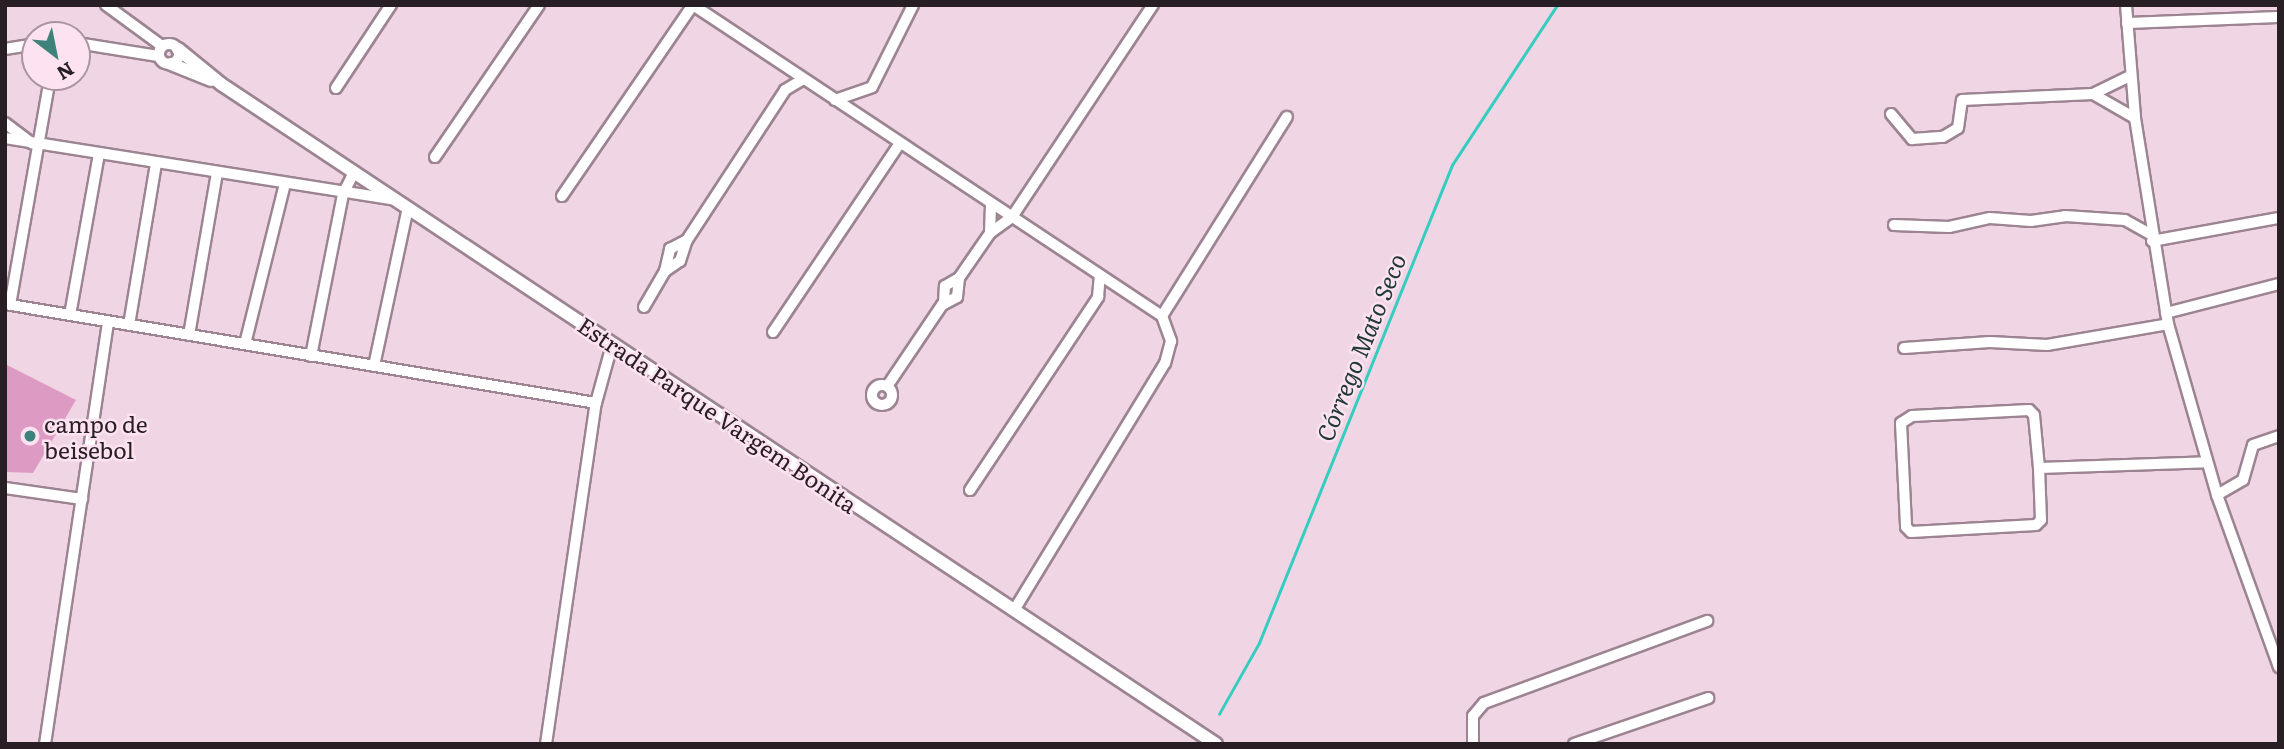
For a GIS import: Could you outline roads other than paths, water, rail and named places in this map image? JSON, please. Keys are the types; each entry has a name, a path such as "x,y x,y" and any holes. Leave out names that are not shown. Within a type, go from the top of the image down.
{"main road":[{"name":"Estrada Parque Vargem Bonita","path":"178,49 221,84 1216,744"},
{"name":"Estrada Parque Vargem Bonita","path":"171,64 221,84"}],"street":[{"path":"91,44 160,51 178,49 178,59 171,64 163,63 160,51 106,5"},
{"path":"336,88 391,5"},
{"path":"435,157 539,5"},
{"path":"562,196 693,5 1162,316 1171,341 1165,363 1014,610"},
{"path":"835,100 862,93 872,86 892,55 913,5"},
{"path":"944,303 945,286 959,278 990,233 1012,217 1153,5"},
{"path":"2126,5 2135,118 2151,238 2167,319 2217,495 2279,667"},
{"path":"2127,23 2279,17"},
{"path":"644,307 665,271 670,249 687,240 785,90 789,70"},
{"path":"1891,114 1912,139 1943,137 1958,128 1962,100 2093,93 2130,76"},
{"path":"785,90 803,79"},
{"path":"47,91 7,305 596,403"},
{"path":"858,114 862,93"},
{"path":"2093,93 2135,118"},
{"path":"1162,316 1287,117"},
{"path":"5,123 36,144"},
{"path":"5,138 403,204 374,366"},
{"path":"773,332 900,143"},
{"path":"70,315 99,154"},
{"path":"129,325 156,163"},
{"path":"311,356 343,194 354,172"},
{"path":"189,335 217,173"},
{"path":"245,344 285,184"},
{"path":"990,233 991,204"},
{"path":"1894,225 1949,227 1990,218 2125,220 2147,208"},
{"path":"2125,220 2151,238 2279,218"},
{"path":"1098,297 1100,276"},
{"path":"888,385 944,303 960,292 959,278"},
{"path":"1904,348 1990,342 2047,345 2167,319 2279,284"},
{"path":"970,490 1098,297 1116,287"},
{"path":"45,744 108,322"},
{"path":"546,744 596,403 611,345"},
{"path":"2029,410 2034,415 2039,468 2041,520 2036,525 1911,532 1906,527 1901,423 1912,416 2029,410"},
{"path":"2217,495 2243,480 2253,445 2279,436"},
{"path":"2039,468 2207,461"},
{"path":"5,488 82,499"},
{"path":"1473,744 1473,716 1484,703 1707,621"},
{"path":"1573,744 1709,698"}],"waterway":[{"name":"Córrego Mato Seco","path":"1219,714 1259,643 1452,165 1557,5"}],"place":[{"name":"campo de beisebol","path":"30,436"}]}
